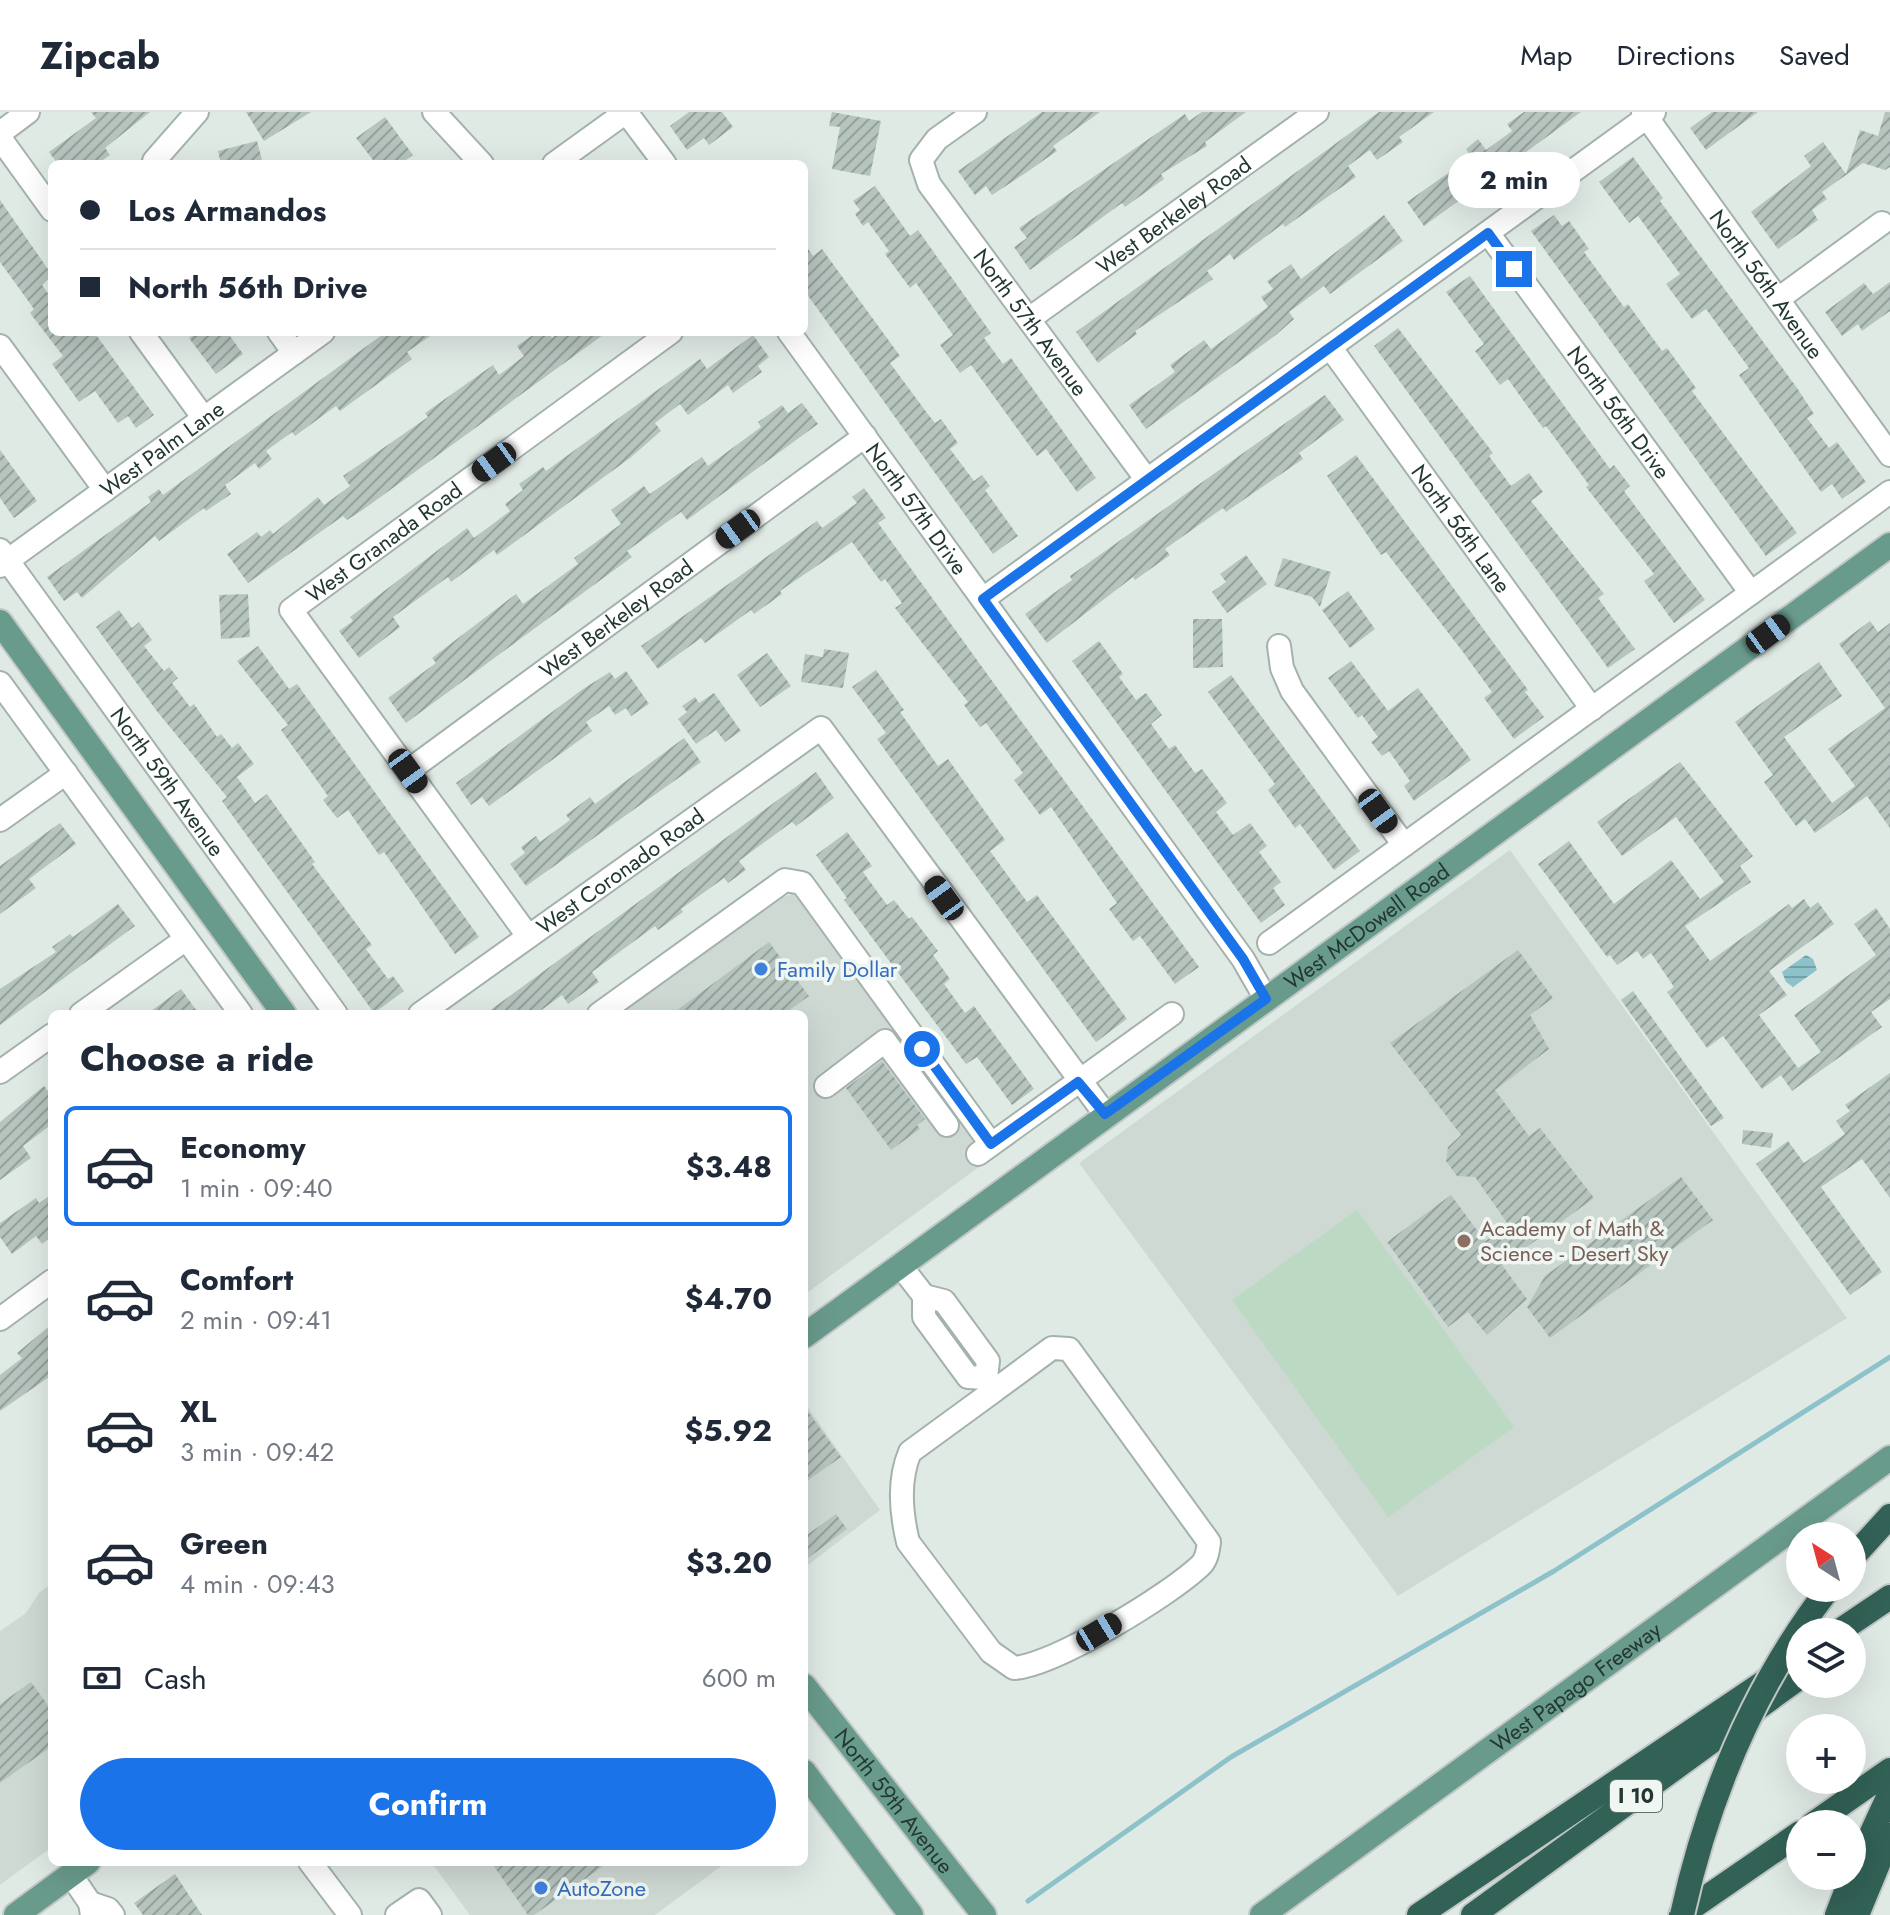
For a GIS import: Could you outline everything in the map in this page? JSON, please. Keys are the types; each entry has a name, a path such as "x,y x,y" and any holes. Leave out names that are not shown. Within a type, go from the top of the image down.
{"highway":[{"path":"1866,1543 1890,1516"},
{"path":"1859,1618 1890,1597"},
{"path":"1682,1915 1695,1857 1717,1790 1769,1677 1820,1602"},
{"path":"1866,1629 1890,1612"},
{"path":"1419,1915 1786,1667"},
{"name":"I 10","path":"1473,1915 1786,1687"},
{"path":"1833,1810 1890,1770"},
{"path":"1866,1845 1890,1793"},
{"path":"1857,1915 1890,1835"},
{"path":"1682,1915 1786,1843"},
{"path":"1837,1915 1847,1890"}],"main road":[{"name":"West McDowell Road","path":"808,1333 1890,545"},
{"name":"North 59th Avenue","path":"0,622 281,1010"},
{"name":"West Papago Freeway","path":"1262,1915 1890,1458"},
{"name":"North 59th Avenue","path":"808,1691 984,1915"},
{"path":"808,1777 911,1915"},
{"path":"16,1915 80,1869"}],"street":[{"path":"28,112 0,136 48,204"},
{"path":"155,160 197,112"},
{"path":"434,112 478,160"},
{"path":"560,160 626,112 662,160"},
{"name":"North 57th Avenue","path":"975,112 937,139 921,160 929,184 1147,480"},
{"name":"West Berkeley Road","path":"1029,319 1317,112"},
{"path":"983,599 1648,114"},
{"name":"North 56th Avenue","path":"1648,114 1890,455"},
{"path":"1778,299 1882,223"},
{"name":"North 56th Drive","path":"1488,233 1751,593"},
{"path":"144,336 203,417"},
{"path":"282,336 294,353"},
{"name":"West Palm Lane","path":"3,559 105,490 317,336"},
{"name":"West Granada Road","path":"408,771 291,610 666,336"},
{"name":"North 57th Drive","path":"792,336 1235,947 1266,999"},
{"path":"0,346 105,490"},
{"name":"North 56th Lane","path":"1330,347 1592,709"},
{"name":"West Berkeley Road","path":"408,771 865,436"},
{"name":"West McDowell Road","path":"1269,943 1890,492"},
{"name":"North 59th Avenue","path":"3,559 333,1010"},
{"path":"1279,646 1282,668 1292,691 1404,845"},
{"path":"0,683 238,1010"},
{"name":"West Coronado Road","path":"426,1010 821,728 1078,1082"},
{"path":"408,771 528,936"},
{"path":"0,820 66,773"},
{"path":"605,1010 785,880 802,883 984,1149 1172,1014"},
{"path":"87,1010 186,939"},
{"path":"0,1072 48,1038"},
{"path":"826,1086 885,1041 947,1125"},
{"path":"1078,1082 1105,1114"},
{"path":"900,1265 924,1296 924,1317 968,1377 990,1384 1052,1348 1069,1349 1209,1542 1204,1563 1165,1592 1055,1658 1034,1667 1014,1668 991,1652 908,1542 904,1526 903,1467 910,1452 990,1384"},
{"path":"0,1319 48,1284"},
{"path":"313,1866 350,1915"},
{"path":"80,1869 91,1909 108,1909 113,1915"},
{"path":"397,1915 419,1900 430,1915"}],"shaded area":[{"name":"Academy of Math & Science - Desert Sky","path":"1510,850 1847,1318 1398,1596 1079,1163"},
{"path":"795,893 990,1159 808,1292 808,1010 624,1010 777,899"},
{"path":"808,1408 880,1510 808,1565"},
{"path":"48,1586 48,1850 0,1885 0,1631 26,1613 39,1593"},
{"path":"434,1866 722,1866 655,1915 470,1915"}],"green space":[{"path":"1357,1210 1514,1427 1388,1517 1232,1300"}],"water":[{"path":"1806,955 1813,959 1817,970 1793,987 1786,982 1782,972"}],"building":[{"path":"91,112 150,112 105,148 110,155 103,160 55,160 49,152 96,118"},
{"path":"246,112 311,112 264,141"},
{"path":"689,112 722,112 733,127 709,145 704,138 687,150 670,126"},
{"path":"832,112 881,121 870,176 832,169 840,127 829,126"},
{"path":"1042,112 1100,112 1053,146 1057,151 1027,172 992,195 986,186 975,195 958,171"},
{"path":"1202,112 1246,112 1205,142 1207,146 1161,174 1164,179 1125,207 1122,203 1030,270 1014,247 1027,238 1019,228 1185,114 1189,121"},
{"path":"1379,112 1434,112 1399,137 1403,142 1377,160 1370,150 1348,166 1356,177 1285,227 1283,224 1234,260 1230,254 1207,271 1213,279 1135,331 1137,334 1098,363 1076,332"},
{"path":"1524,112 1581,112 1424,226 1407,202 1471,157 1466,149 1478,139 1486,150 1512,131 1507,124"},
{"path":"1712,112 1758,112 1706,150 1690,128"},
{"path":"1885,112 1890,112 1890,167 1885,170 1863,163 1822,192 1827,199 1812,210 1818,220 1778,249 1751,212 1811,166 1804,156 1823,142 1846,174 1860,130 1878,136"},
{"path":"385,117 413,155 406,160 373,160 356,138"},
{"path":"257,141 262,160 220,160 218,151"},
{"path":"1633,157 1663,198 1660,201 1797,388 1814,414 1807,418 1829,448 1837,442 1866,482 1842,499 1832,484 1821,492 1739,375 1749,368 1706,309 1692,319 1666,284 1680,274 1638,216 1629,223 1599,182"},
{"path":"875,186 910,236 918,230 991,333 984,338 1003,364 1011,358 1096,478 1077,492 1046,449 1037,456 971,365 960,373 940,345 953,335 916,283 910,288 885,254 889,251 868,222 863,226 855,214 860,210 853,201"},
{"path":"0,200 48,269 48,279 42,285 48,293 48,336 97,336 154,415 136,428 128,416 118,423 95,391 79,402 52,364 63,356 30,313 34,309 0,262"},
{"path":"1384,215 1403,241 1330,294 1324,286 1289,312 1294,319 1276,335 1146,429 1129,405 1175,372 1170,365 1204,340 1211,349 1268,307 1261,297 1273,289 1267,281 1291,264 1301,279"},
{"path":"1554,215 1562,226 1569,221 1589,249 1584,252 1624,307 1628,304 1662,351 1667,348 1696,388 1692,391 1797,533 1766,556 1531,231"},
{"path":"808,249 813,256 822,249 900,356 890,363 935,423 941,419 958,443 950,449 974,481 982,475 990,486 985,490 1018,536 993,554 808,296"},
{"path":"1470,276 1610,469 1614,465 1630,486 1624,491 1705,600 1674,623 1644,581 1654,574 1586,487 1589,485 1546,426 1543,428 1508,379 1500,385 1475,351 1484,344 1446,292"},
{"path":"1890,282 1890,311 1862,331 1858,324 1842,336 1825,312 1864,283 1873,294"},
{"path":"1398,328 1493,453 1489,456 1511,486 1529,473 1543,492 1531,501 1604,594 1598,598 1635,649 1608,668 1374,346"},
{"path":"230,336 243,354 216,374 189,338"},
{"path":"381,336 430,336 407,352 412,359 340,411 336,406 295,436 292,432 266,451 272,459 259,469 255,463 225,485 231,494 206,511 204,508 159,541 155,536 82,598 77,592 64,601 47,577 151,502 148,497 159,489 163,495"},
{"path":"531,336 602,336 364,509 347,520 343,516 248,583 227,554 257,532 261,537 270,530 273,534 318,497 324,505 350,486 343,476 428,417 425,413 493,365 499,375 524,356 517,346"},
{"path":"752,336 769,357 758,366 762,372 733,393 728,385 688,415 680,404 655,423 661,431 630,458 497,555 494,550 451,582 448,577 393,617 400,627 359,658 339,631 353,621 350,617 467,528 474,538 510,511 505,504 523,490 519,484 543,467 546,471 700,359 707,369"},
{"path":"1325,395 1344,420 1299,453 1303,459 1226,512 1223,508 1165,549 1170,555 1135,580 1133,577 1047,643 1025,614 1072,580 1070,576"},
{"path":"802,403 818,424 687,520 681,512 627,551 632,557 406,723 388,698 436,663 432,658 516,594 523,604 578,564 574,558 621,524 611,510 644,486 650,494 702,457 708,466 761,427 758,422 782,405 788,413"},
{"path":"0,450 37,501 14,518 0,498"},
{"path":"1356,455 1528,690 1525,692 1544,717 1514,739 1484,698 1492,692 1386,552 1381,555 1327,476"},
{"path":"864,488 886,518 878,523 1199,967 1175,984 1140,936 1133,941 1109,909 1117,903 1051,807 1040,815 1014,780 1023,773 986,723 980,727 964,705 968,702 895,608 902,603 885,579 881,582 852,542 780,591 782,594 754,614 751,610 705,643 701,638 658,669 641,646 817,521 822,528 857,503 852,497"},
{"path":"1246,555 1267,584 1227,613 1212,592 1226,582 1220,574"},
{"path":"1283,558 1331,572 1320,607 1312,597 1274,586"},
{"path":"1348,591 1375,629 1350,648 1322,610"},
{"path":"248,594 250,637 221,639 219,595"},
{"path":"119,610 132,628 139,622 152,640 144,646 164,671 169,667 178,678 172,683 190,707 194,704 217,737 221,734 232,748 238,743 254,764 237,777 255,803 267,794 315,862 312,864 372,945 366,949 388,979 393,976 404,991 378,1010 372,1010 222,801 227,797 156,710 96,627"},
{"path":"1193,619 1222,619 1223,667 1193,668"},
{"path":"1870,621 1878,632 1890,623 1890,828 1867,796 1815,833 1805,819 1796,826 1764,782 1773,775 1735,722 1819,662 1842,696 1784,737 1832,803 1855,786 1828,749 1885,708 1839,644"},
{"path":"1099,641 1123,674 1119,677 1136,700 1146,693 1162,715 1151,724 1169,749 1175,745 1195,773 1202,769 1227,803 1216,812 1233,835 1250,823 1267,846 1259,852 1281,882 1273,888 1285,905 1261,923 1072,661"},
{"path":"258,646 289,689 297,684 479,937 455,954 384,852 379,855 348,810 337,818 323,800 328,796 281,730 288,725 237,661"},
{"path":"824,649 849,653 843,688 801,682 805,654 823,657"},
{"path":"767,653 791,686 760,707 737,675"},
{"path":"1351,661 1388,711 1418,688 1471,760 1414,801 1404,786 1410,781 1389,751 1382,756 1371,742 1378,737 1362,715 1358,718 1328,678"},
{"path":"876,670 904,710 900,712 938,766 948,759 1005,840 990,851 1027,902 1037,895 1127,1019 1096,1042 877,739 886,733 852,687"},
{"path":"626,671 649,704 631,716 626,708 615,715 609,706 586,722 592,731 489,806 482,797 471,805 456,783 583,689 610,672 615,679"},
{"path":"1231,675 1360,851 1334,870 1300,824 1295,828 1268,790 1275,784 1208,692"},
{"path":"714,693 741,731 725,742 716,730 696,744 678,719 687,712 682,706 695,697 699,703"},
{"path":"684,738 701,762 526,886 510,864 525,853 521,847 536,836 540,842 570,820 566,815 590,797 595,804"},
{"path":"1680,762 1753,856 1740,866 1751,882 1685,926 1710,961 1789,904 1792,908 1804,899 1810,908 1818,902 1834,924 1769,971 1787,995 1759,1015 1798,1068 1821,1052 1794,1015 1876,955 1854,924 1876,908 1890,929 1890,999 1871,1012 1882,1027 1792,1091 1781,1075 1762,1089 1723,1036 1707,1048 1667,992 1674,987 1651,953 1643,959 1637,951 1617,965 1610,955 1607,957 1538,864 1569,841 1614,904 1671,860 1700,899 1724,882 1676,817 1622,856 1597,822"},
{"path":"816,772 834,798 796,826 792,822 739,861 746,870 728,883 724,878 658,930 655,926 592,972 599,982 568,1004 562,995 541,1010 490,1010"},
{"path":"60,823 76,844 29,879 36,888 0,914 0,866"},
{"path":"847,832 872,866 863,872 887,905 894,900 909,919 912,917 938,951 933,955 950,979 944,984 965,1013 974,1006 1034,1089 1012,1105 977,1057 966,1064 844,900 847,898 816,855"},
{"path":"118,904 135,926 0,1025 0,989 56,952 52,947 70,934 73,937"},
{"name":"Family Dollar","path":"769,942 809,996 790,1010 677,1010"},
{"path":"1518,950 1553,998 1530,1015 1549,1049 1495,1090 1529,1136 1540,1128 1594,1198 1502,1265 1527,1299 1487,1335 1468,1312 1448,1327 1387,1242 1451,1195 1485,1241 1510,1227 1475,1177 1457,1176 1446,1161 1448,1147 1461,1135 1390,1043"},
{"path":"181,989 196,1010 152,1010"},
{"path":"1633,991 1724,1118 1711,1126 1621,1000"},
{"path":"882,1061 925,1119 917,1125 920,1129 891,1150 846,1088"},
{"path":"1890,1073 1890,1198 1862,1159 1821,1187 1882,1272 1850,1295 1756,1164 1788,1141 1804,1163 1845,1134 1836,1121 1850,1111 1845,1105"},
{"path":"44,1086 48,1091 48,1127 23,1146 31,1158 0,1180 0,1122"},
{"path":"1743,1130 1773,1133 1771,1148 1742,1144"},
{"path":"1681,1177 1713,1220 1550,1338 1527,1307 1545,1276"},
{"path":"48,1197 48,1239 42,1244 36,1236 12,1254 0,1237 0,1223 36,1198 39,1203"},
{"path":"48,1327 48,1378 0,1411 0,1375 22,1358 17,1353"},
{"path":"808,1412 841,1457 808,1480"},
{"path":"836,1514 847,1529 808,1558 808,1534"},
{"path":"31,1682 48,1705 48,1749 0,1783 0,1704"},
{"name":"AutoZone","path":"494,1866 603,1866 534,1915 528,1915"},
{"path":"175,1874 202,1915 143,1915 134,1903"}],"waterway":[{"path":"1028,1901 1231,1757 1554,1571 1890,1357"}],"place":[{"name":"Family Dollar","path":"761,969"},
{"name":"Academy of Math & Science - Desert Sky","path":"1464,1241"},
{"name":"AutoZone","path":"541,1888"}],"route":[{"path":"922,1049 991,1144 1078,1082 1105,1114 1266,999 1243,959 983,599 1488,233 1514,269"}]}
